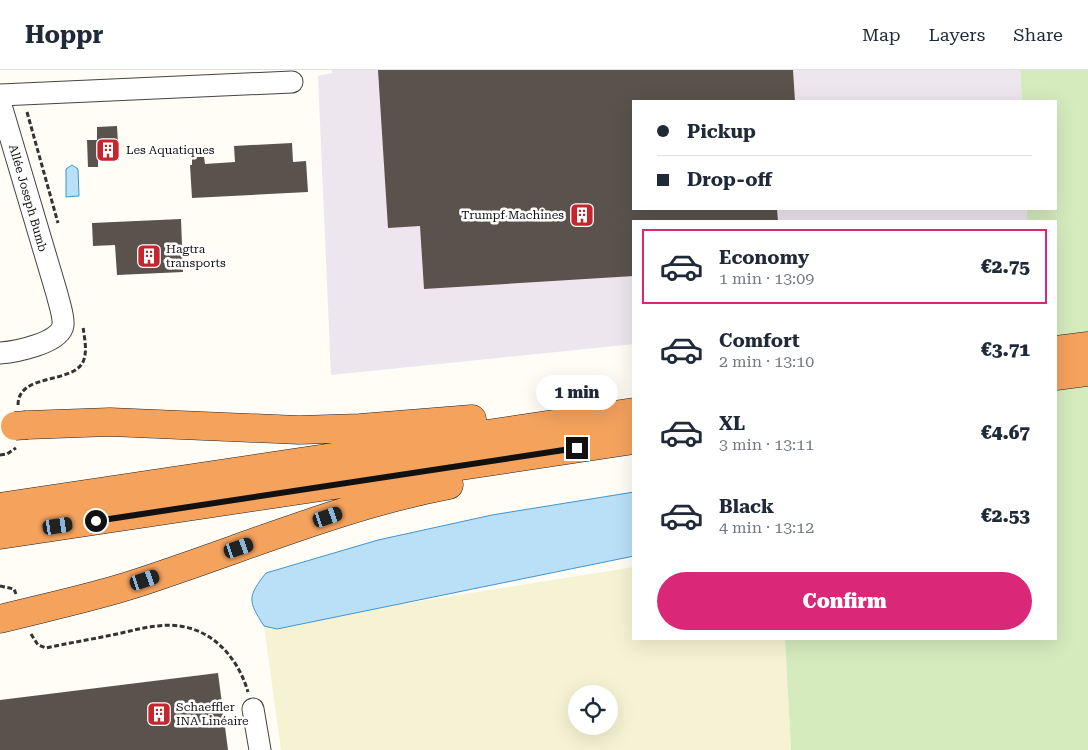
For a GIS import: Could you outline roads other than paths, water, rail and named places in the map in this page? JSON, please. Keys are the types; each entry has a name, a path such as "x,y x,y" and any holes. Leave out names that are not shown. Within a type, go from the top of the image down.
{"highway":[{"path":"1057,350 1088,346"},
{"path":"1057,376 1088,372"},
{"path":"14,426 110,422 300,430 429,423 538,412 632,412"},
{"path":"0,507 632,412"},
{"path":"0,535 632,440"},
{"path":"0,619 126,587 346,511 412,492 522,470 577,448"}],"street":[{"path":"0,95 292,82"},
{"name":"Allée Joseph Bumb","path":"0,102 57,294 63,325 53,339 0,353"},
{"path":"253,709 260,750"}],"water":[{"path":"72,165 78,169 79,196 66,197 66,169"},
{"path":"632,492 632,556 277,629 264,626 255,611 252,599 253,594 266,573 378,540 492,515"}],"place":[{"name":"Les Aquatiques","path":"108,150"},
{"name":"Trumpf Machines","path":"582,215"},
{"name":"Hagtra transports","path":"149,256"},
{"name":"Schaeffler INA Linéaire","path":"159,714"}]}
